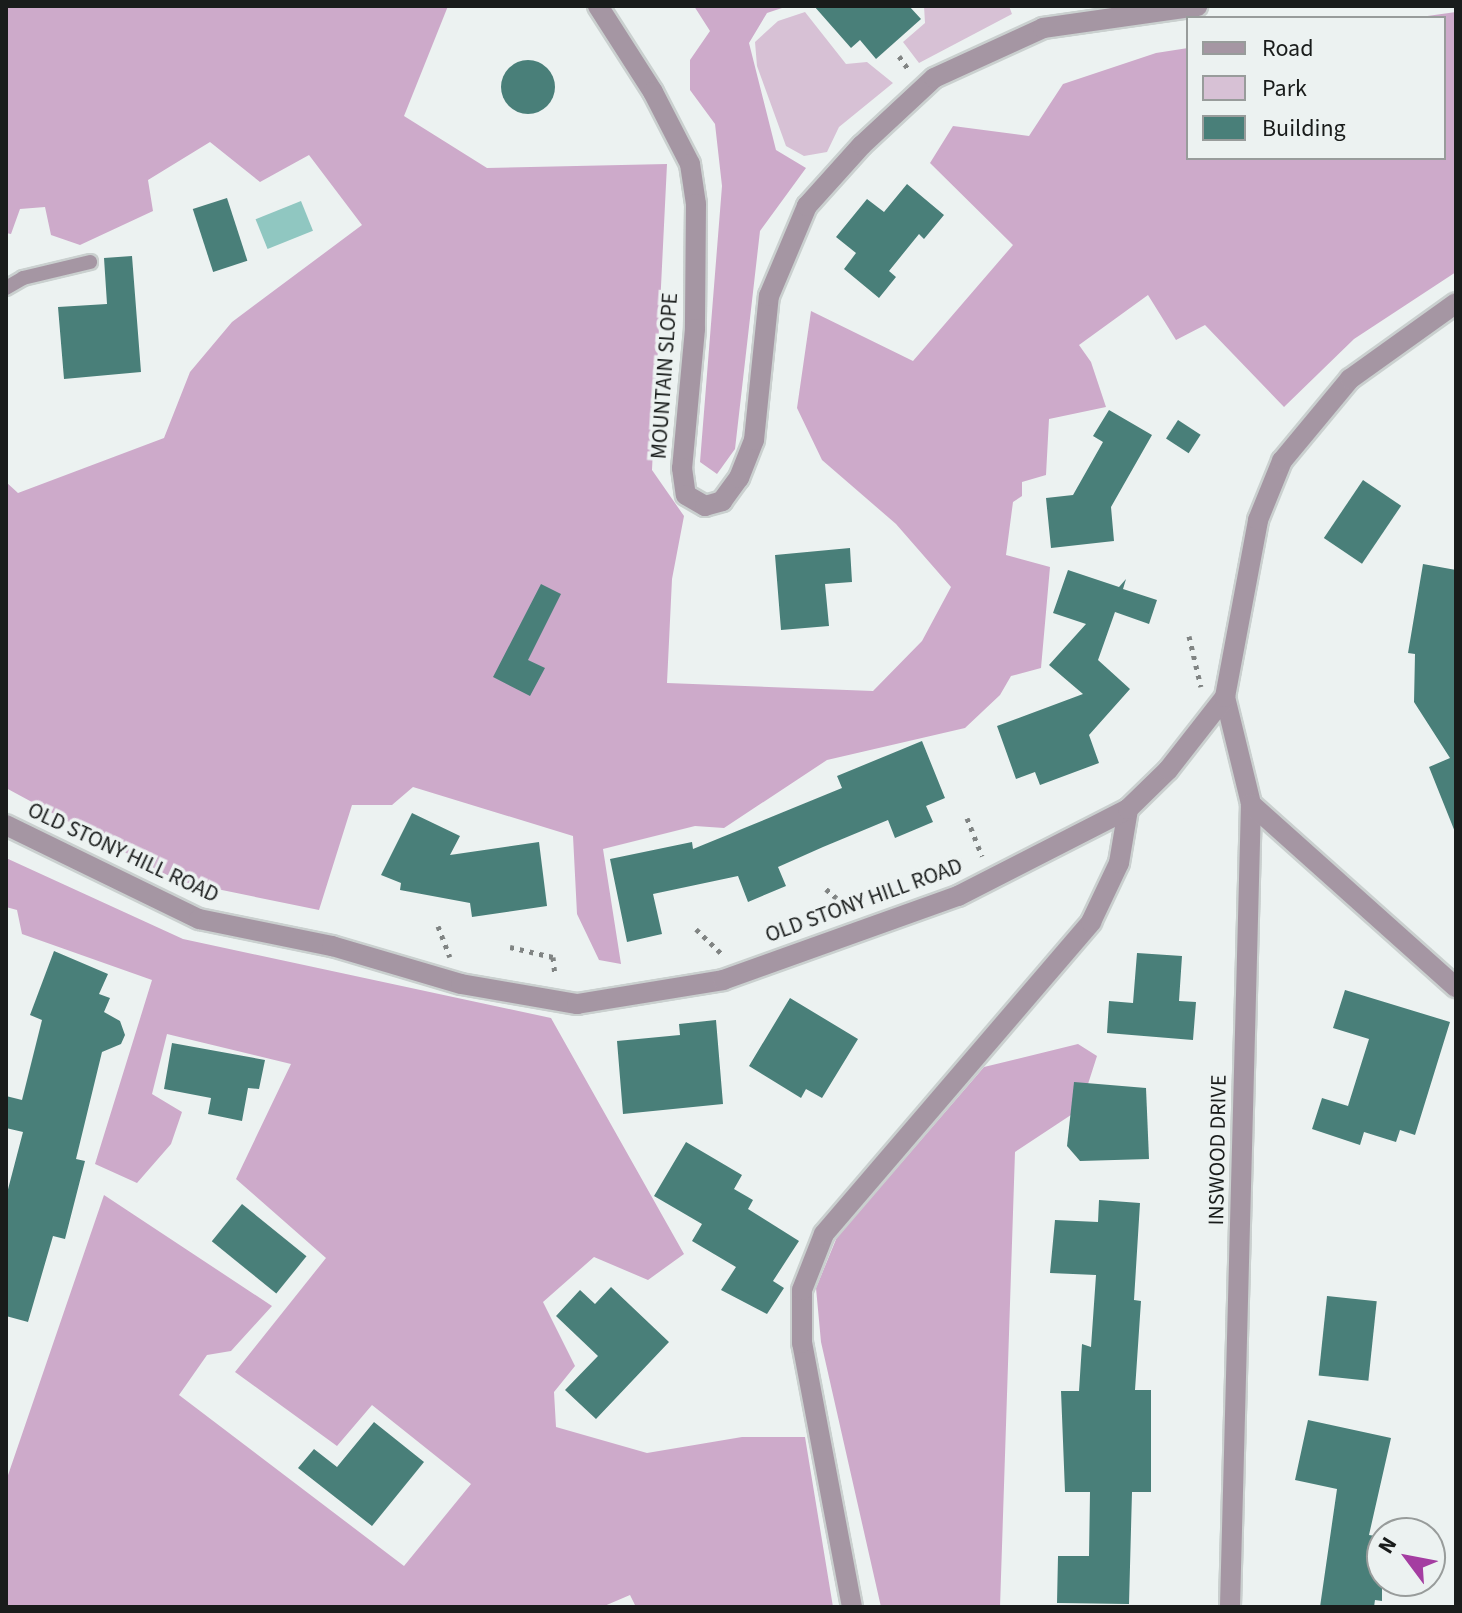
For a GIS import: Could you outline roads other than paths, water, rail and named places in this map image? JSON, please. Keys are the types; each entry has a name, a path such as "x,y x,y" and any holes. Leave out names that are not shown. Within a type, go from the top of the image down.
{"street":[{"name":"MOUNTAIN SLOPE","path":"598,6 653,92 690,164 696,204 695,329 682,468 686,495 705,506 722,501 739,478 754,440 769,296 807,206 862,145 934,78 1043,28 1197,6"},
{"name":"OLD STONY HILL ROAD","path":"6,825 199,919 332,946 461,984 577,1004 740,973 958,896 1128,809 1208,719 1225,697 1258,520 1282,461 1350,379 1456,303"},
{"name":"INSWOOD DRIVE","path":"1225,697 1251,804 1230,1607"},
{"path":"1251,804 1456,987"},
{"path":"852,1607 802,1343 802,1290 824,1234 1091,922 1119,863 1128,809"}],"lane":[{"path":"6,288 23,278 90,262"}],"water":[{"path":"301,201 313,231 268,249 256,219"}]}
